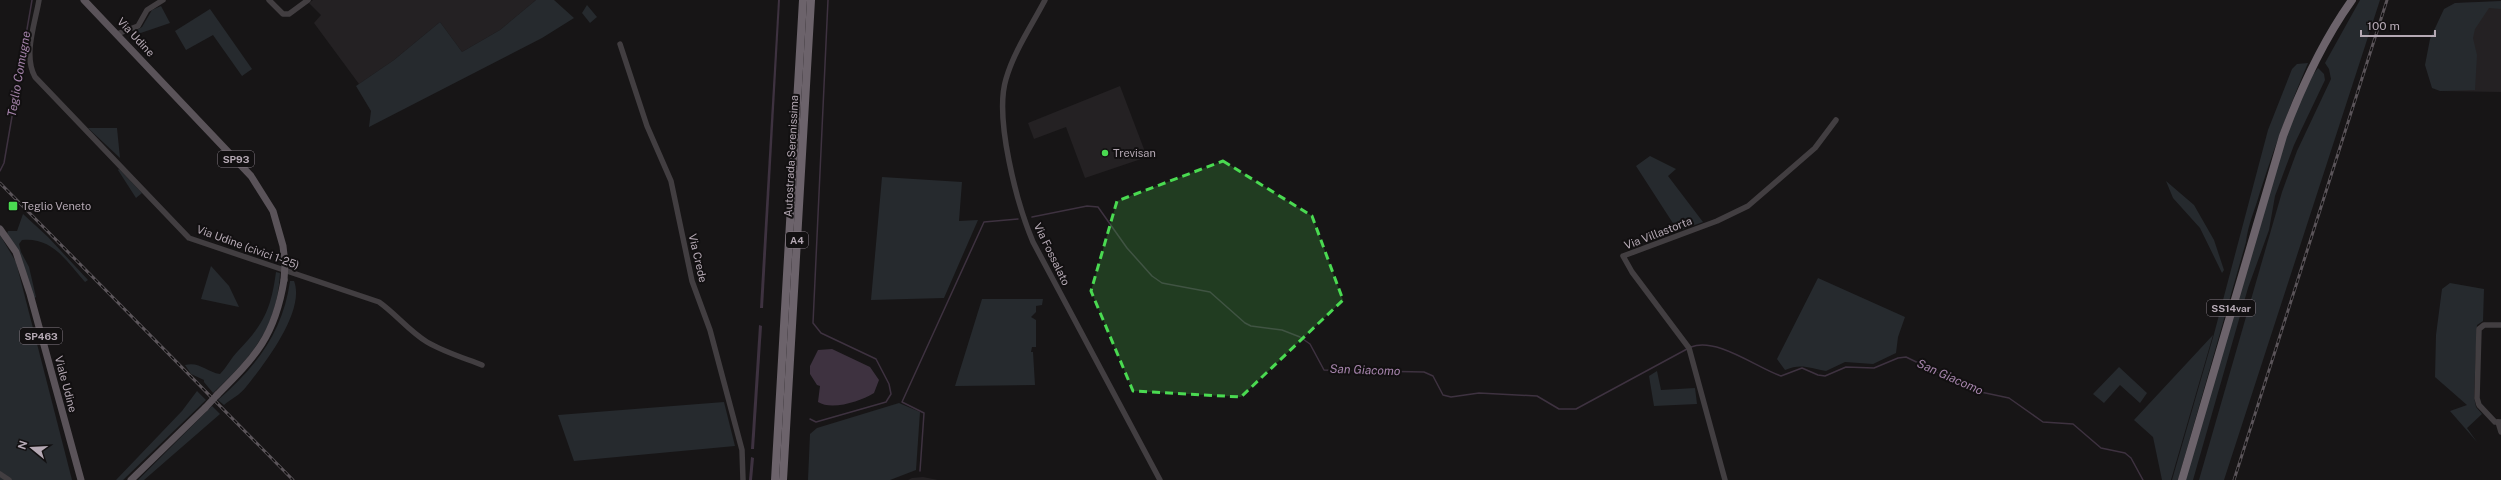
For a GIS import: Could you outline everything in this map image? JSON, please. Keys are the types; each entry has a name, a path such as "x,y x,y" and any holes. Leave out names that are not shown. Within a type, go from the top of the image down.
{"highway":[{"name":"Autostrada Serenissima","path":"775,480 803,0"},
{"name":"Autostrada Serenissima","path":"783,480 811,0"},
{"name":"SS14var","path":"2182,480 2271,169 2294,107 2308,75 2323,46 2352,0"}],"main road":[{"name":"Via Udine","path":"84,0 251,176 265,196 278,225 285,264 284,280 275,321 268,336 242,370 131,480"},
{"name":"Viale Udine","path":"0,229 16,252 30,294 81,480"},
{"path":"71,447 87,480"}],"street":[{"name":"Via Udine (civici 1-25)","path":"39,0 29,56 30,68 35,77 189,238 379,302 396,314 413,332 427,342 482,365"},
{"path":"117,34 138,26 147,10 163,0"},
{"path":"269,0 283,14 289,14 308,0"},
{"name":"Via Fossalato","path":"1044,1 1011,64 1006,80 1002,98 1002,120 1005,138 1024,215 1033,242 1160,480"},
{"name":"Via Crede","path":"620,44 647,126 671,181 692,281 710,330 742,450 743,480"},
{"name":"Via Villastorta","path":"1724,480 1689,348 1632,272 1623,256 1717,221 1748,206 1815,148 1836,120"},
{"path":"2501,325 2480,326 2477,398 2485,412 2500,422 2501,432"},
{"path":"0,474 9,480"}],"highlighted area":[{"path":"1223,161 1312,216 1343,300 1241,397 1133,391 1091,291 1117,201"}],"shaded area":[{"path":"313,0 536,0 500,30 462,52 440,22 394,60 359,84 314,23 321,15 309,3"},
{"path":"536,0 554,0 574,18 542,38 369,127 371,111 356,86 394,60 440,22 462,52 500,30"},
{"path":"778,0 780,0 763,308 760,308"},
{"path":"2360,0 2380,0 2224,480 2199,480 2282,192 2297,151 2331,79 2329,69 2325,63"},
{"path":"2501,1 2501,9 2489,8 2475,29 2473,38 2477,55 2475,90 2440,91 2432,88 2425,65 2430,39 2444,9 2455,3"},
{"path":"2501,2 2501,92 2440,91 2455,3"},
{"path":"587,5 597,17 590,23 582,13"},
{"path":"161,6 170,23 129,37 130,34 142,27 152,10"},
{"path":"210,9 252,69 242,76 213,35 186,50 175,31"},
{"path":"2308,63 2265,176 2250,223 2246,242 2178,480 2172,480 2214,334 2268,130 2292,69 2297,64"},
{"path":"2318,68 2324,74 2325,80 2294,145 2275,196 2269,230 2248,288 2193,480 2185,480 2253,242 2262,221 2275,166 2286,130 2301,96"},
{"path":"1120,86 1147,157 1085,178 1066,127 1034,139 1028,123"},
{"path":"88,128 117,128 120,158"},
{"path":"1650,156 1676,169 1668,176 1703,222 1678,231 1636,166"},
{"path":"119,169 142,193 136,198 118,170"},
{"path":"882,177 962,182 959,221 978,220 944,298 871,300"},
{"path":"2166,181 2194,205 2214,240 2224,270 2222,273 2200,228 2173,198"},
{"path":"23,214 48,237 88,280 85,282 65,259 51,247 42,242 22,240 19,244 21,252 29,267 36,297 33,299 7,234 8,231 17,231"},
{"path":"0,235 16,262 72,480 0,480"},
{"path":"211,266 229,286 239,307 201,299"},
{"path":"276,272 280,273 278,293 268,326 251,354 213,393 204,380 191,374 185,365 195,364 220,374 254,332 265,315 272,296"},
{"path":"1818,278 1905,317 1898,337 1896,353 1873,364 1845,362 1826,371 1801,366 1785,370 1777,359"},
{"path":"290,281 294,281 296,293 294,307 289,322 272,352 244,390 224,405 218,400 232,388 256,361 274,332 281,316"},
{"path":"2450,283 2484,289 2483,321 2477,325 2474,397 2476,407 2482,414 2467,428 2477,442 2450,411 2467,405 2435,377 2436,335 2442,289"},
{"path":"982,299 1043,299 1042,305 1036,306 1036,312 1031,317 1036,320 1036,347 1032,347 1031,352 1033,352 1035,385 955,386"},
{"path":"759,325 762,326 754,449 751,449"},
{"path":"2213,335 2171,480 2162,480 2153,437 2134,420"},
{"path":"832,349 870,367 879,380 874,393 846,404 831,406 818,402 820,386 817,385 810,374 810,366 818,350"},
{"path":"2119,367 2147,393 2140,403 2120,385 2104,403 2093,394"},
{"path":"1657,371 1661,390 1695,388 1697,404 1654,406 1649,376"},
{"path":"197,391 206,400 123,480 116,480 182,411"},
{"path":"724,402 735,446 574,461 558,415"},
{"path":"899,403 920,412 916,470 890,480 808,480 810,434 817,428"},
{"path":"212,406 220,414 144,480 138,480"},
{"path":"751,457 754,458 752,480 749,480"},
{"path":"923,477 938,480 908,480 912,478"}],"waterway":[{"name":"Teglio Comugne","path":"0,171 4,163 32,0"},
{"path":"810,419 816,422 886,402 891,394 889,384 876,359 821,333 813,323 828,0"},
{"name":"San Giacomo","path":"1032,217 1087,206 1098,207 1127,248 1152,276 1162,283 1210,292 1245,323 1251,326 1282,330 1300,337 1310,344 1324,370 1424,372 1433,376 1443,395 1451,397 1479,393 1537,396 1559,409 1576,409 1687,349"},
{"path":"920,471 924,413 902,402 984,222 1018,219"},
{"name":"San Giacomo","path":"1691,347 1701,345 1713,346 1737,355 1781,376 1802,368 1818,375 1825,376 1846,367 1874,368 1898,358 1906,357 1976,391 2009,398 2043,422 2073,424 2101,448 2125,453 2131,458 2143,480"}],"railway":[{"path":"2234,480 2387,0"},
{"path":"0,183 293,480"}],"place":[{"name":"Trevisan","path":"1105,153"},
{"name":"Teglio Veneto","path":"13,206"}]}
